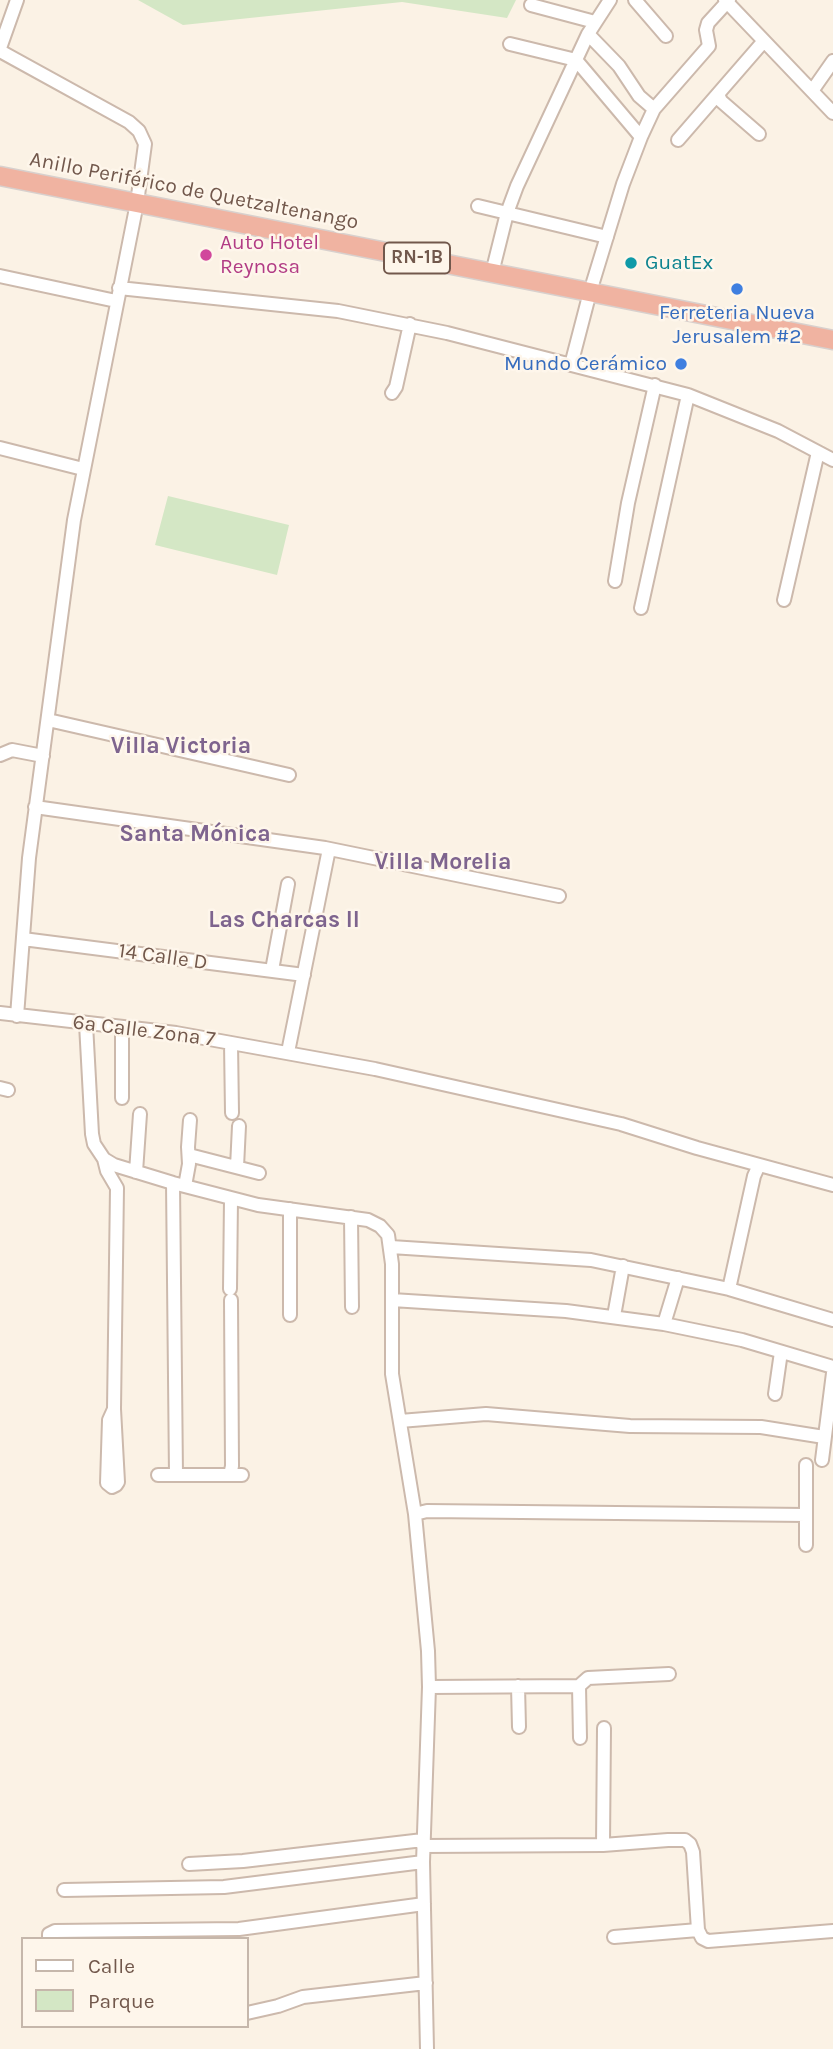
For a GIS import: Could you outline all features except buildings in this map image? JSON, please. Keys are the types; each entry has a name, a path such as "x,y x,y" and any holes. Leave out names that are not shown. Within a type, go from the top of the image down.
{"highway":[{"name":"Anillo Periférico de Quetzaltenango","path":"0,176 833,340"}],"street":[{"path":"17,0 0,49 129,122 144,139 145,158 83,469 68,566 29,858 17,1016"},
{"path":"492,273 516,186 591,28 610,0"},
{"path":"635,0 666,36"},
{"path":"572,365 590,292 628,169 641,137 653,109 709,46 706,30 708,23 727,1 763,43 833,113"},
{"path":"531,5 591,28 639,96 653,109"},
{"path":"678,139 763,43"},
{"path":"510,44 576,60 641,137"},
{"path":"812,90 833,61"},
{"path":"718,94 721,101 759,135"},
{"path":"478,206 607,237"},
{"path":"0,276 117,294 338,311 410,324 688,395 778,431 833,460"},
{"path":"392,393 396,387 410,324"},
{"path":"615,580 628,503 655,385"},
{"path":"642,608 688,395"},
{"path":"0,448 83,469"},
{"path":"785,600 818,452"},
{"path":"48,720 289,775"},
{"path":"0,755 12,750 43,756"},
{"path":"36,807 329,849 559,896"},
{"path":"288,1052 329,849"},
{"path":"272,970 288,884"},
{"name":"14 Calle D","path":"23,939 304,975"},
{"name":"6a Calle Zona 7","path":"0,1013 176,1033 288,1052 611,1121 833,1185"},
{"path":"86,1024 92,1134 96,1148 117,1188 114,1409 117,1419 118,1482 112,1487 107,1483 109,1420 114,1409"},
{"path":"122,1027 122,1098"},
{"path":"231,1043 232,1113"},
{"path":"136,1172 140,1114"},
{"path":"176,1475 179,1184 189,1155 190,1120"},
{"path":"237,1167 239,1126"},
{"path":"189,1155 258,1173"},
{"path":"104,1159 136,1172 231,1199 368,1220 380,1226 388,1235 391,1247 391,1365 415,1514 429,1687 423,1843 427,2049"},
{"path":"729,1289 754,1176 759,1165"},
{"path":"158,1475 236,1475 232,1466 231,1199"},
{"path":"290,1209 290,1315"},
{"path":"351,1217 352,1307"},
{"path":"391,1247 568,1258 623,1266 729,1289 833,1321"},
{"path":"614,1316 623,1266"},
{"path":"664,1324 678,1278"},
{"path":"392,1300 614,1316 703,1331 833,1367"},
{"path":"775,1394 781,1352"},
{"path":"822,1460 833,1373"},
{"path":"400,1421 497,1415 630,1426 761,1427 824,1437"},
{"path":"806,1465 806,1545"},
{"path":"415,1514 427,1511 806,1515"},
{"path":"429,1687 579,1685 588,1678 670,1674"},
{"path":"579,1685 580,1738"},
{"path":"518,1686 519,1727"},
{"path":"603,1845 604,1728"},
{"path":"189,1864 423,1843 603,1845 668,1840 688,1842 693,1852 698,1930 702,1938 708,1941 833,1931"},
{"path":"64,1890 224,1887 423,1862"},
{"path":"49,1937 49,1934 55,1931 239,1929 424,1905"},
{"path":"614,1937 698,1930"},
{"path":"248,2013 303,1997 426,1983"}],"green space":[{"path":"138,0 516,0 507,18 402,2 183,25"},
{"path":"168,496 289,525 277,575 155,545"}],"place":[{"name":"Auto Hotel Reynosa","path":"206,255"},
{"name":"GuatEx","path":"631,263"},
{"name":"Ferreteria Nueva Jerusalem #2","path":"737,289"},
{"name":"Mundo Cerámico","path":"681,364"}],"district":[{"name":"Villa Victoria","path":"181,746"},
{"name":"Santa Mónica","path":"195,834"},
{"name":"Villa Morelia","path":"443,862"},
{"name":"Las Charcas II","path":"284,920"}]}
